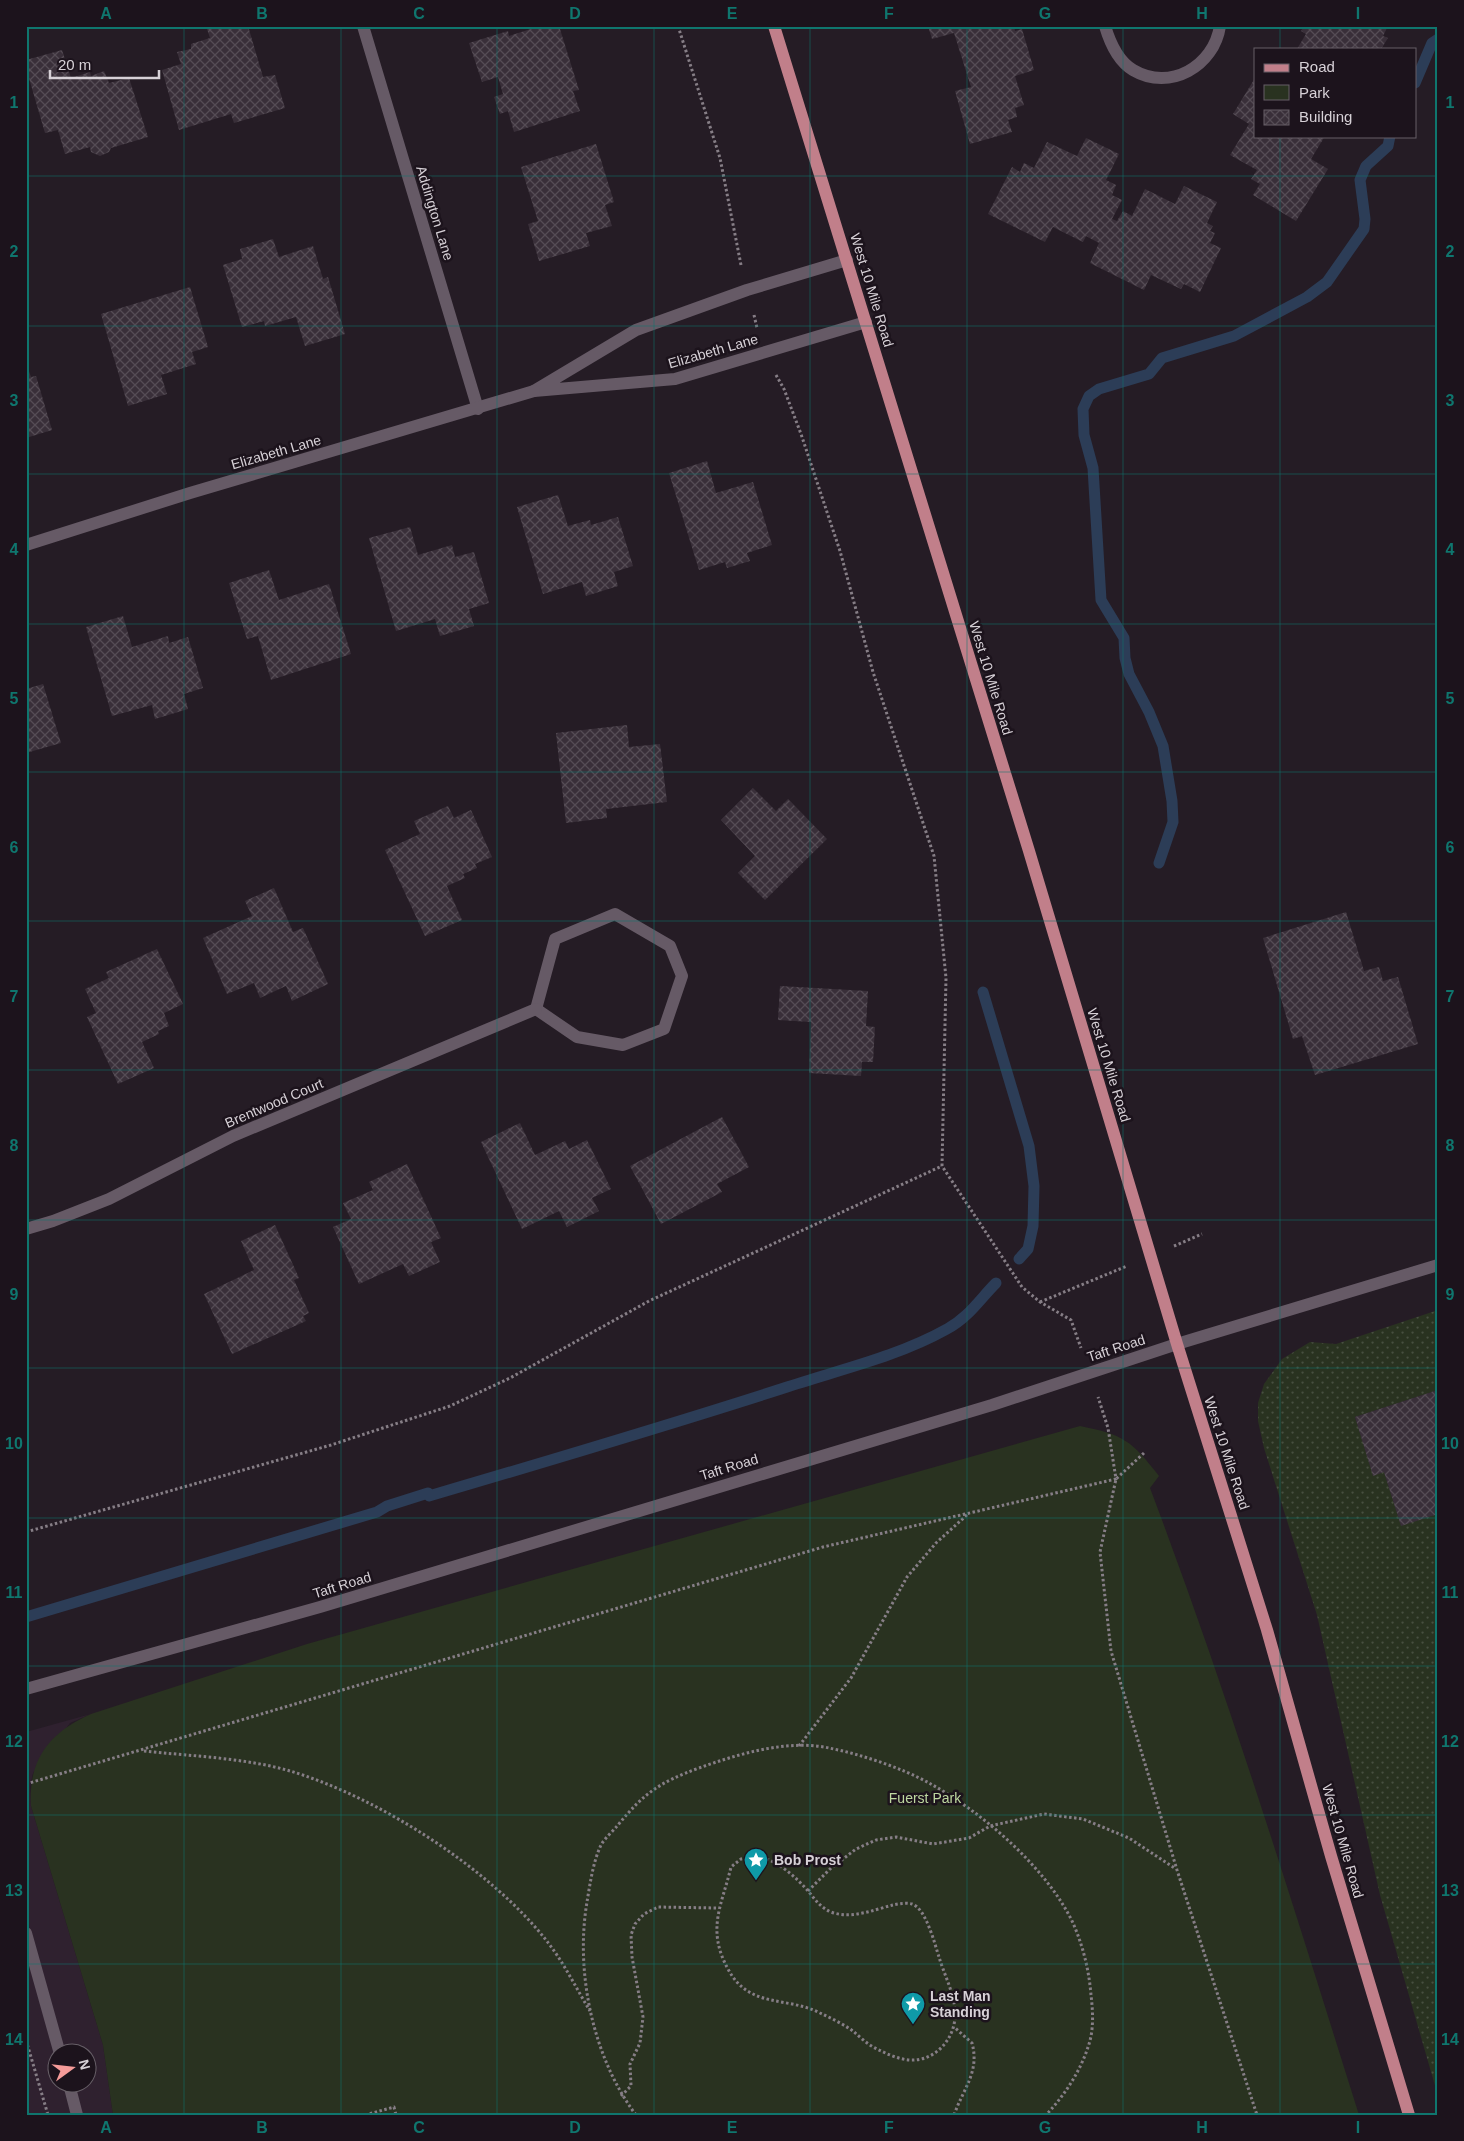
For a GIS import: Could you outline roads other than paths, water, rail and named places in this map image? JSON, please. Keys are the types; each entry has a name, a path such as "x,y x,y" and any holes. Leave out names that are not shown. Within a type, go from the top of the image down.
{"main road":[{"name":"West 10 Mile Road","path":"774,26 1029,851 1177,1344 1267,1630 1331,1856 1409,2115"}],"street":[{"name":"Addington Lane","path":"363,26 478,409"},
{"path":"1105,26 1114,50 1133,70 1166,78 1186,74 1202,62 1213,48 1220,26"},
{"name":"Elizabeth Lane","path":"26,545 190,493 534,391 636,330 747,290 847,260"},
{"name":"Elizabeth Lane","path":"534,391 675,380 866,322"},
{"path":"615,914 670,946 682,976 664,1029 623,1045 577,1037 536,1009 555,939 615,914"},
{"name":"Brentwood Court","path":"26,1229 53,1221 109,1199 233,1136 536,1009"},
{"name":"Taft Road","path":"26,1689 320,1608 992,1405 1177,1344 1438,1265"},
{"path":"26,1933 57,2044"},
{"path":"72,2094 78,2115"}],"waterway":[{"path":"1416,81 1432,43 1438,39"},
{"path":"1159,863 1173,822 1172,801 1163,746 1149,712 1129,674 1125,658 1124,638 1101,600 1093,468 1084,435 1083,409 1089,396 1099,389 1149,374 1162,358 1234,336 1307,297 1327,282 1364,229 1365,219 1360,180 1366,166 1388,146 1390,138"},
{"path":"983,992 1029,1146 1034,1186 1033,1226 1028,1249 1019,1259"},
{"path":"26,1617 377,1512 387,1506 428,1493 429,1496 607,1443 888,1355 928,1339 954,1325 968,1314 996,1283"}],"place":[{"name":"Bob Prost","path":"756,1881"},
{"name":"Last Man Standing","path":"913,2025"}],"park label":[{"name":"Fuerst Park","path":"925,1798"}]}
